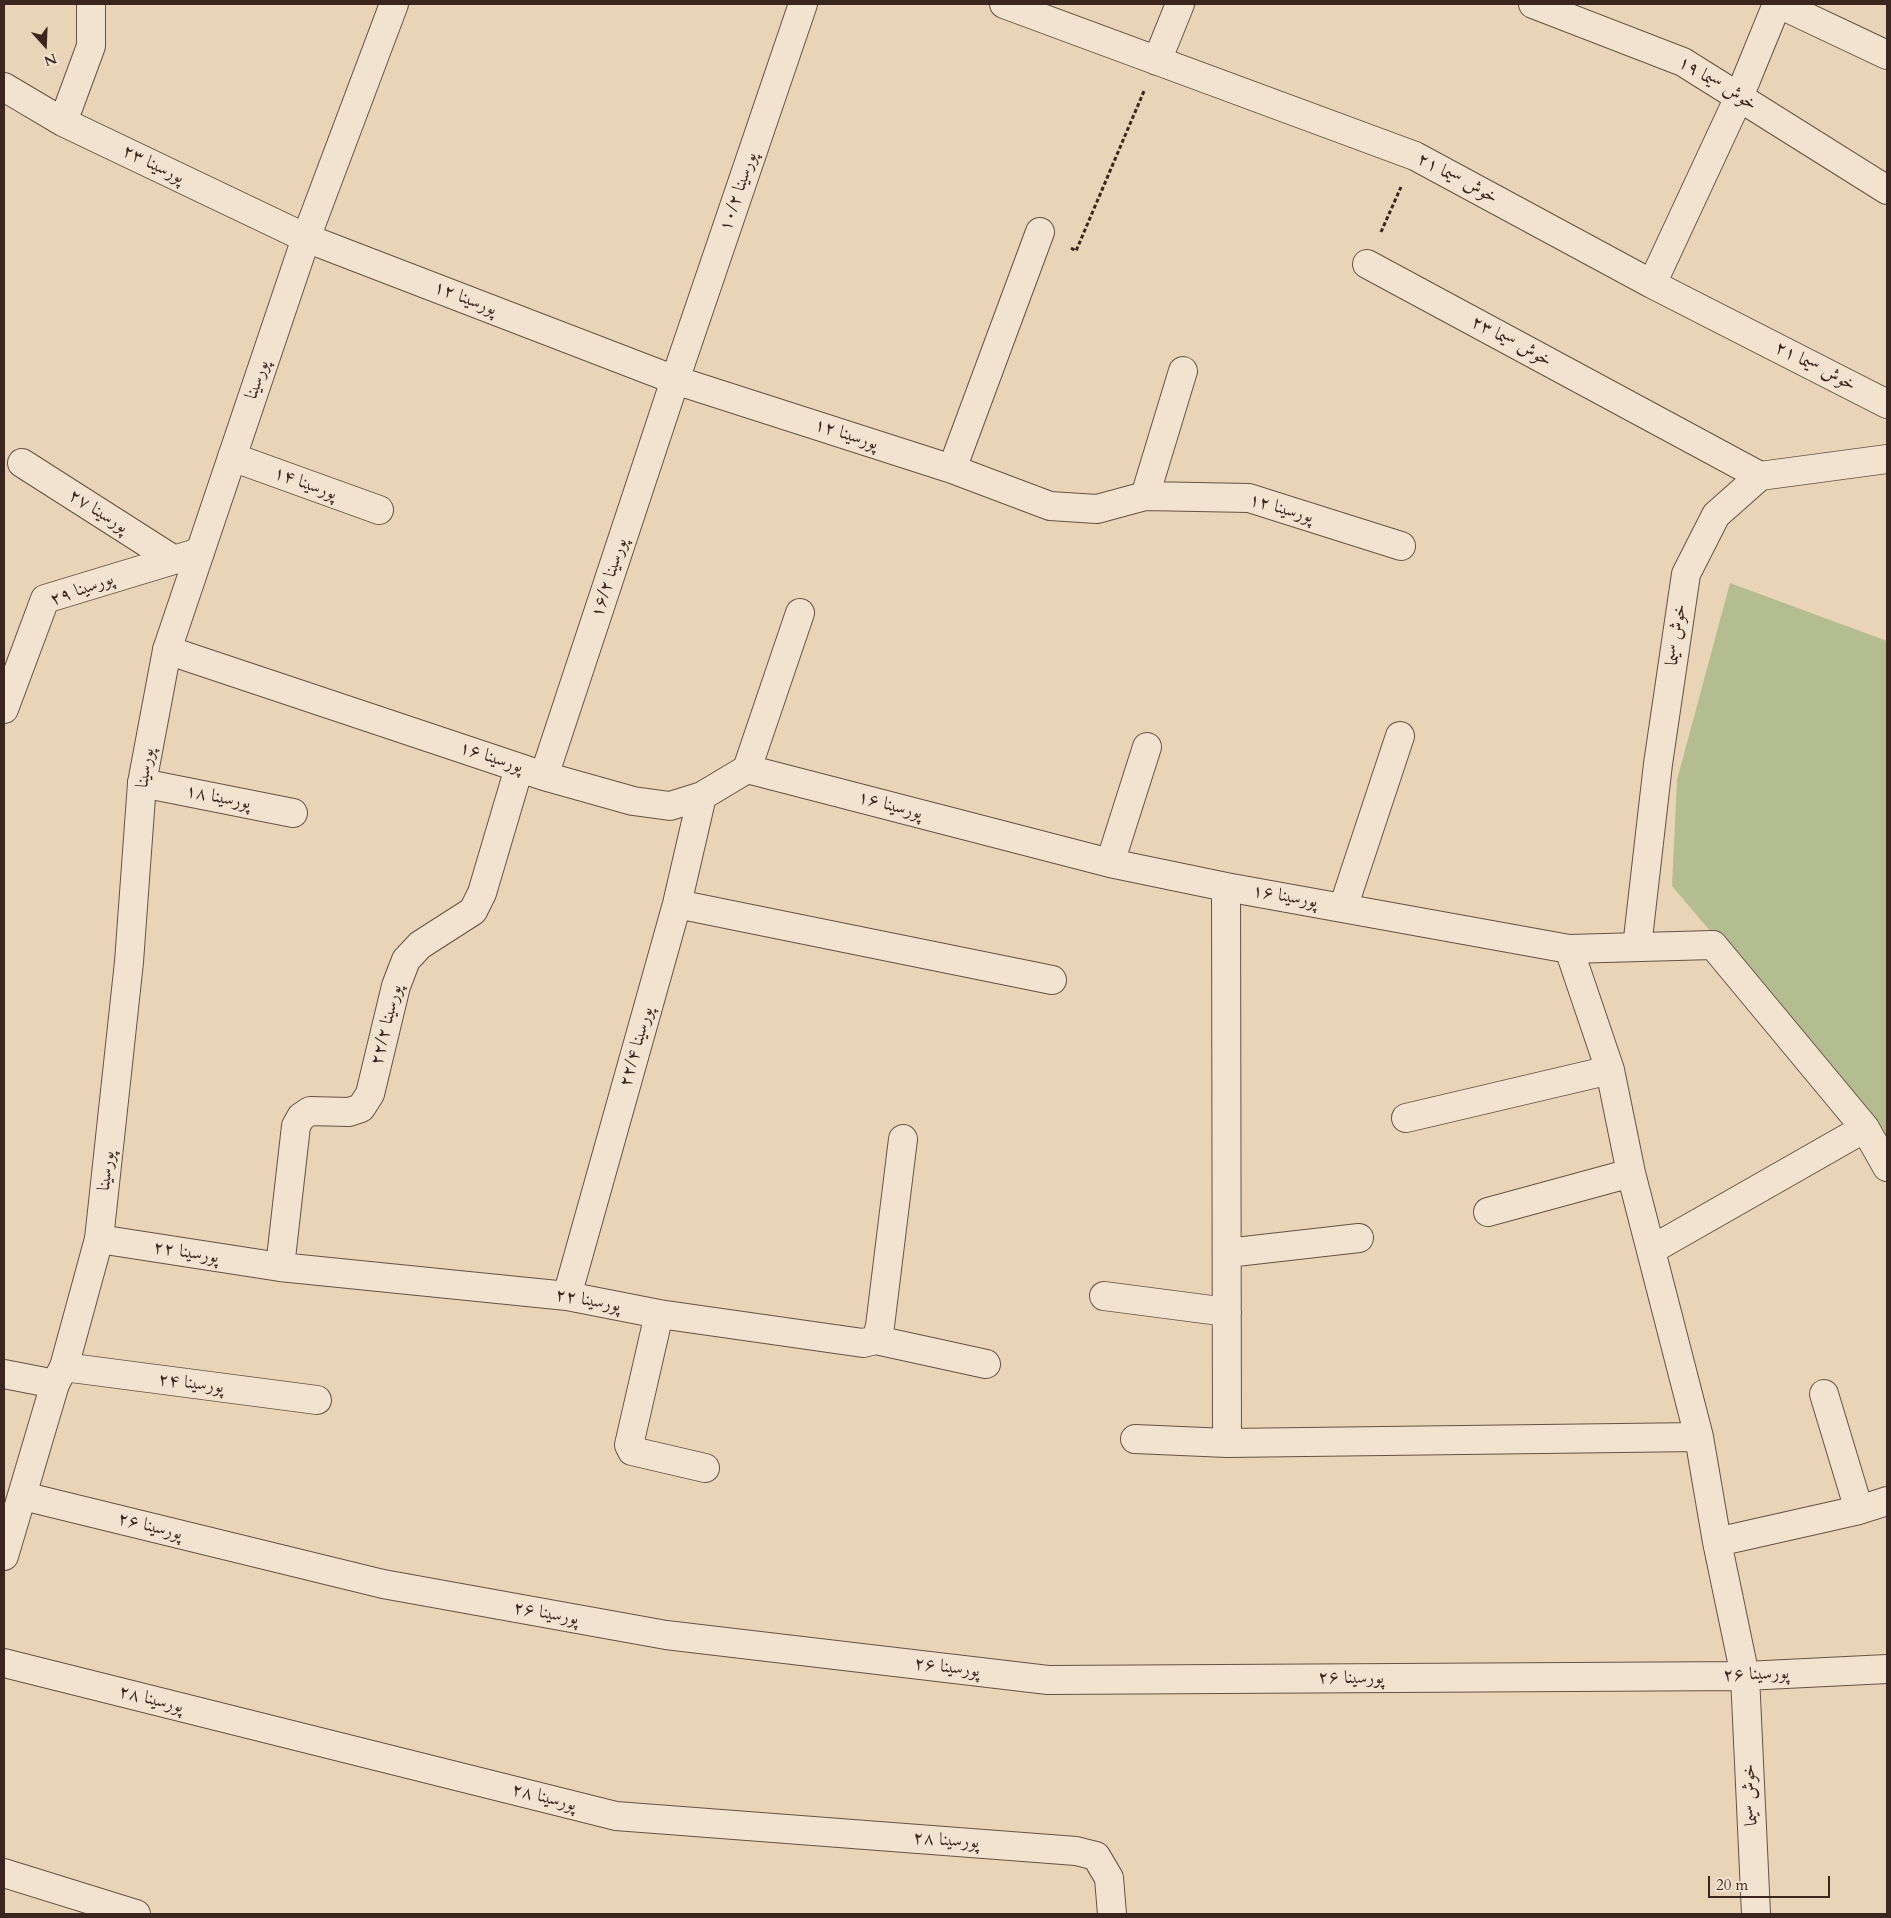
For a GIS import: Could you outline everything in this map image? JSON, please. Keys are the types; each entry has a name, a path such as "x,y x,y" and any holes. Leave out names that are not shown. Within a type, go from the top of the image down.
{"street":[{"path":"64,122 91,46 91,4"},
{"name":"پورسینا","path":"4,1556 60,1376 99,1239 129,962 142,783 167,650 306,238 394,4"},
{"name":"پورسینا ۱۰/۲","path":"676,380 804,4"},
{"name":"خوش سیما ۲۱","path":"1004,4 1415,156 1652,284 1887,404"},
{"path":"1157,61 1180,4"},
{"name":"خوش سیما ۱۹","path":"1533,4 1683,62 1887,190"},
{"path":"1652,284 1740,98 1778,4 1887,55"},
{"name":"پورسینا ۲۳","path":"4,87 64,122 306,238"},
{"path":"952,469 1040,232"},
{"name":"پورسینا ۱۲","path":"306,238 676,380 952,469 1050,506 1097,509 1145,496 1249,498 1401,546"},
{"name":"خوش سیما ۲۳","path":"1367,264 1760,476"},
{"path":"1145,496 1183,371"},
{"name":"پورسینا ۱۶/۲","path":"532,772 676,380"},
{"name":"پورسینا ۱۴","path":"232,457 380,510"},
{"path":"1760,476 1887,459"},
{"name":"پورسینا ۲۷","path":"22,464 174,560"},
{"name":"خوش سیما","path":"1637,947 1658,764 1686,574 1716,516 1760,476"},
{"name":"پورسینا ۲۹","path":"4,709 45,599 200,552"},
{"path":"747,769 800,613"},
{"name":"پورسینا ۱۶","path":"167,650 532,772 633,801 670,806 702,796 747,769 1110,863 1226,887 1569,949 1713,945 1865,1128"},
{"path":"1342,908 1400,736"},
{"path":"1110,863 1147,746"},
{"name":"پورسینا ۲۲/۲","path":"280,1267 298,1121 310,1111 349,1112 361,1108 366,1101 370,1094 396,986 406,960 420,945 473,911 532,772"},
{"name":"پورسینا ۱۸","path":"142,783 293,813"},
{"name":"پورسینا ۲۲/۴","path":"567,1296 677,904 702,796"},
{"path":"1226,887 1227,1443"},
{"path":"677,904 1052,980"},
{"name":"خوش سیما","path":"1569,949 1610,1070 1631,1173 1699,1437 1717,1542 1745,1676 1756,1914"},
{"path":"1406,1118 1610,1070"},
{"path":"1651,1250 1865,1128 1887,1167"},
{"path":"876,1340 880,1326 903,1139"},
{"path":"1488,1212 1631,1173"},
{"path":"1226,1253 1359,1238"},
{"name":"پورسینا ۲۲","path":"99,1239 280,1267 567,1296 659,1314 863,1343 876,1340 986,1364"},
{"path":"1104,1296 1227,1312"},
{"path":"659,1314 629,1445 632,1451 706,1468"},
{"name":"پورسینا ۲۴","path":"4,1374 60,1376 317,1400"},
{"path":"1824,1394 1859,1510"},
{"path":"1135,1439 1227,1443 1699,1437"},
{"name":"پورسینا ۲۶","path":"23,1496 383,1584 666,1635 1048,1680 1745,1676 1887,1670"},
{"path":"1717,1542 1859,1510 1887,1501"},
{"name":"پورسینا ۲۸","path":"4,1663 616,1816 1076,1852 1096,1856 1109,1878 1112,1914"},
{"path":"4,1873 136,1914"}],"path":[{"path":"1040,232 1076,251 1157,61"},
{"path":"1367,264 1415,156"}],"green space":[{"path":"1730,583 1887,641 1887,1140 1672,886 1677,780"}]}
